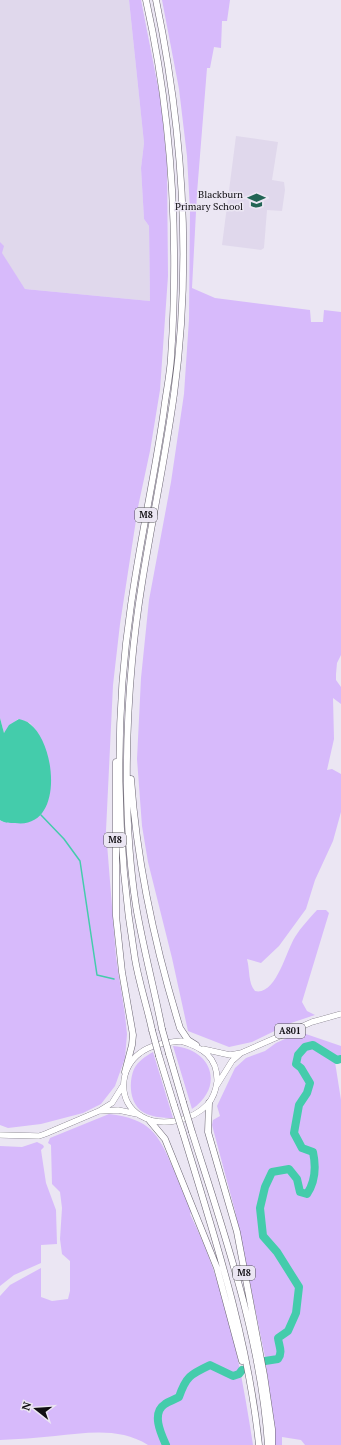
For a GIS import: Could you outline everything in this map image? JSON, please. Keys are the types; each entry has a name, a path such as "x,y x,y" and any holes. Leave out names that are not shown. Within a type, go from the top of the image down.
{"highway":[{"name":"M8","path":"125,1072 133,1035 117,933 115,774 119,690 130,606 171,360 174,254 171,167 156,47 146,0"},
{"name":"M8","path":"156,0 169,66 180,156 184,225 182,300 174,393 138,604 132,662 129,714 128,791 134,885 136,906 162,1029 192,1132 224,1233 255,1350 268,1445"},
{"name":"M8","path":"130,606 122,685 119,777 125,874 135,960 159,1056 214,1235 243,1345 259,1445"},
{"name":"M8","path":"129,714 133,801 143,880 178,1022 182,1032 188,1040 198,1047"},
{"name":"M8","path":"209,1103 208,1132 237,1232 264,1375 272,1429 272,1445"},
{"name":"M8","path":"150,1122 165,1139 217,1268 252,1397"}],"main road":[{"name":"A801","path":"209,1103 216,1085 232,1061 241,1053 312,1022 341,1014"},
{"name":"A801","path":"0,1135 39,1136 99,1111 112,1102 122,1087 125,1072 130,1062 141,1052 153,1047 181,1041 220,1054 241,1053"},
{"name":"A801","path":"198,1047 215,1064 217,1073 216,1085"},
{"name":"A801","path":"122,1087 127,1102 137,1114 150,1122"},
{"path":"150,1122 168,1122 185,1118 199,1111 209,1103"},
{"name":"A801","path":"99,1111 118,1110 137,1114"},
{"name":"A801","path":"0,1140 8,1136"}],"shaded area":[{"path":"0,0 129,0 144,143 141,168 144,219 149,226 150,301 25,289 0,252"},
{"path":"129,0 141,0 161,102 167,165 168,276 160,390 150,451 138,507 120,624 113,685 106,831 116,957 127,1034 125,1058 115,1086 101,1104 83,1113 41,1124 8,1128 0,1125 0,820 3,822 39,735 30,723 18,719 4,733 0,718 0,242 4,246 2,253 25,289 150,301 149,226 144,219 141,168 144,143"},
{"path":"162,0 230,0 227,21 222,21 221,48 214,47 210,68 207,68 197,193 192,288 215,298 310,310 311,322 323,322 324,310 341,312 341,655 337,663 336,680 341,687 341,704 333,698 334,739 327,770 332,769 341,774 341,812 333,841 315,880 306,909 279,946 261,963 247,959 250,980 255,991 262,991 269,987 280,971 295,937 302,926 317,910 326,910 329,913 302,1002 307,1011 315,1015 291,1023 252,1042 229,1047 188,1031 172,958 148,862 142,826 137,759 141,678 149,600 171,482 184,394 189,319 190,210 187,156 179,89"},
{"name":"Blackburn Primary School","path":"236,136 278,142 272,180 284,182 285,190 282,211 267,210 264,248 261,250 222,245"},
{"path":"0,718 4,733 9,725 19,719 29,723 39,735 46,749 50,766 51,784 48,800 42,813 31,822 11,823 0,820"},
{"path":"300,1032 341,1046 341,1060 335,1062 341,1100 341,1445 305,1445 301,1440 282,1437 282,1445 275,1445 265,1357 235,1211 212,1125 213,1120 220,1116 217,1106 235,1068 246,1058 265,1051 276,1043"},
{"path":"173,1046 186,1049 197,1054 205,1061 210,1070 211,1080 208,1090 202,1100 192,1109"},
{"path":"153,1052 173,1118 156,1117 143,1112 136,1106 132,1096 131,1079 134,1069 140,1061"},
{"path":"109,1114 123,1116 143,1124 157,1137 168,1156 191,1212 190,1214 203,1241 223,1298 243,1386 253,1445 148,1445 137,1439 114,1433 91,1433 0,1440 0,1296 10,1285 41,1268 41,1297 52,1301 68,1299 70,1291 70,1261 62,1254 60,1239 62,1208 60,1192 52,1184 51,1145 48,1143 50,1138"},
{"path":"37,1142 44,1147 41,1150 46,1183 56,1210 57,1244 41,1245 41,1263 14,1275 0,1286 0,1146 22,1147"}],"waterway":[{"path":"41,815 64,839 80,861 97,975 114,979"},
{"path":"265,1361 278,1359 280,1351 278,1338 288,1331 296,1313 299,1287 277,1252 263,1236 260,1208 265,1187 272,1172 289,1169 297,1179 300,1192 307,1194 312,1184 314,1174 313,1152 302,1148 294,1133 299,1105 307,1093 310,1083 301,1068 296,1064 298,1055 305,1047 313,1045 337,1060 341,1059"},
{"path":"166,1445 158,1424 159,1413 165,1404 179,1397 184,1384 190,1376 210,1365 233,1376 239,1374 242,1370"}],"place":[{"name":"Blackburn Primary School","path":"256,200"}]}
